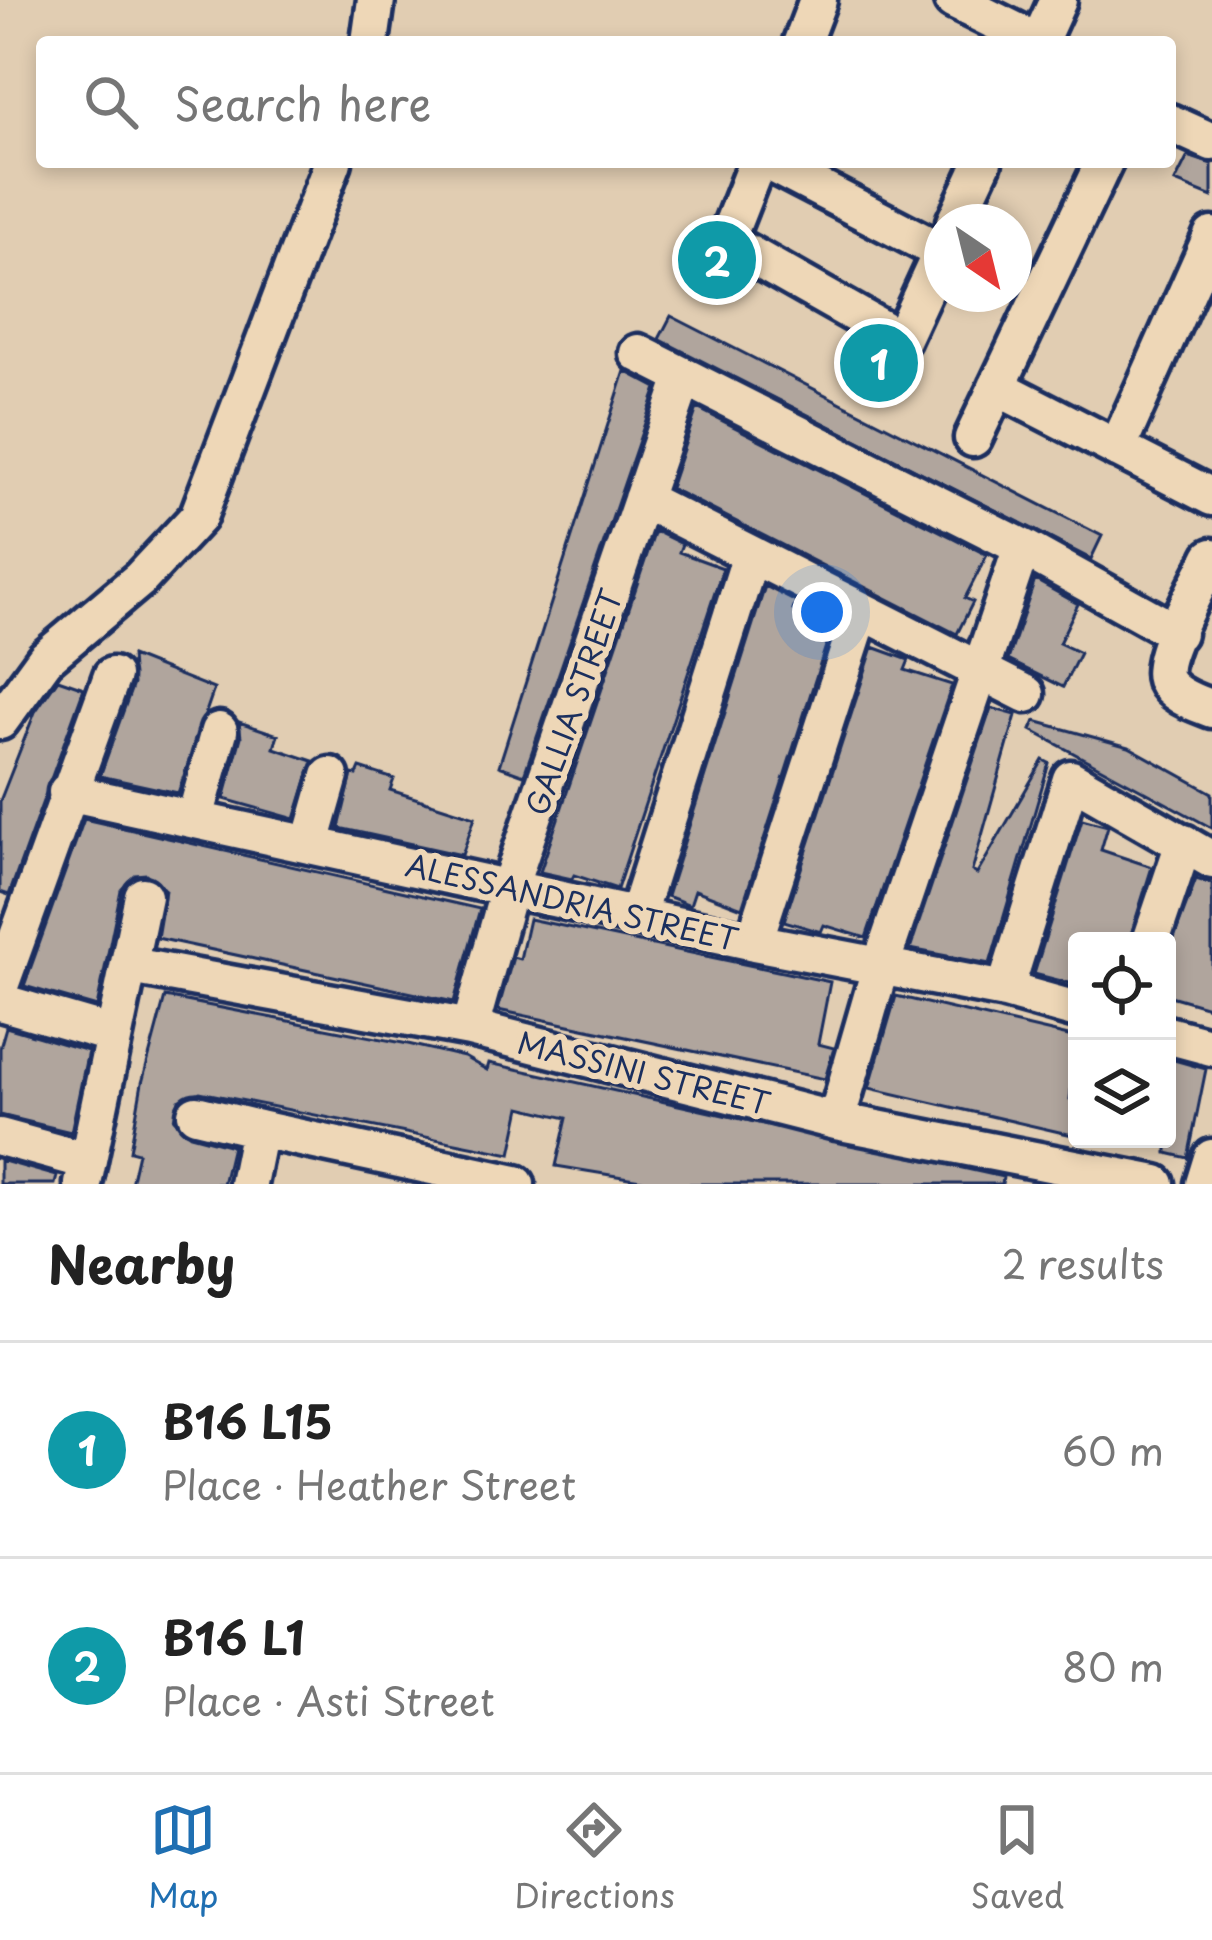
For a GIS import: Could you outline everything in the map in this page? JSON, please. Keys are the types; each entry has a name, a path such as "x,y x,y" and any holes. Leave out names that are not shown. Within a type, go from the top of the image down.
{"street":[{"path":"371,36 376,0"},
{"path":"804,36 818,0"},
{"path":"953,0 1027,36"},
{"path":"1042,36 1058,0"},
{"path":"1176,126 1212,142"},
{"path":"0,721 45,659 140,579 198,517 331,168"},
{"path":"755,168 726,241 901,340 924,290"},
{"path":"779,168 924,242"},
{"path":"963,204 980,168"},
{"path":"973,438 1101,168"},
{"path":"1118,449 1212,236"},
{"path":"638,352 1022,547 1177,633"},
{"name":"GALLIA STREET","path":"470,1028 510,885 684,377"},
{"path":"997,387 1212,497"},
{"path":"642,499 1026,694"},
{"path":"836,1121 881,965 1022,547"},
{"path":"637,915 750,557"},
{"path":"1210,566 1164,660 1166,680 1179,695 1212,709"},
{"path":"754,942 861,612"},
{"path":"0,986 112,676"},
{"path":"194,818 219,731"},
{"path":"311,843 330,776"},
{"path":"1005,990 1071,779 1198,851 1155,932"},
{"name":"ALESSANDRIA STREET","path":"68,792 754,942 1005,990 1068,1008"},
{"path":"0,1137 85,1172 142,896"},
{"name":"MASSINI STREET","path":"131,966 470,1028 836,1121 1156,1184"},
{"path":"0,1002 114,1035"},
{"path":"1176,1037 1212,1047"},
{"path":"196,1114 516,1184"},
{"path":"248,1184 259,1129"},
{"path":"1204,1184 1212,1158"}],"building":[{"path":"1188,156 1212,164 1212,197 1175,182"},
{"path":"671,316 1102,536 1091,559 659,339"},
{"path":"625,371 657,388 524,775 499,766"},
{"path":"697,408 987,555 965,598 973,602 957,634 670,488"},
{"path":"655,531 682,544 679,552 723,568 617,889 574,875 572,879 540,872"},
{"path":"1035,580 1078,604 1059,643 1080,653 1063,687 1008,660"},
{"path":"765,586 796,602 793,610 833,624 742,908 695,890 690,905 667,896"},
{"path":"873,647 909,660 905,670 952,685 866,938 824,925 821,932 784,921"},
{"path":"131,656 214,689 178,793 100,776 133,684"},
{"path":"58,679 84,688 9,895 0,892 0,801 35,712"},
{"path":"991,708 1016,715 972,871 977,874 1043,760 1049,763 990,964 910,949"},
{"path":"1035,721 1129,747 1212,793 1212,828 1031,730"},
{"path":"239,722 278,735 274,748 313,761 295,819 224,799 241,737"},
{"path":"360,768 394,779 390,790 475,817 462,855 339,828 352,774 357,775"},
{"path":"84,819 480,909 454,1002 157,938 165,890 146,874 135,875 121,890 97,1007 24,986"},
{"path":"1082,819 1108,826 1101,850 1152,867 1132,932 1068,932 1068,983 1034,974"},
{"path":"1196,879 1212,884 1212,1008 1176,998 1176,932"},
{"path":"529,919 830,982 818,1044 834,1048 825,1079 498,1010 513,957 520,959"},
{"path":"896,996 1068,1036 1068,1134 869,1088"},
{"path":"165,997 408,1044 464,1057 487,1070 489,1063 1003,1177 1002,1184 665,1184 556,1166 567,1118 521,1107 511,1154 200,1092 179,1100 174,1119 190,1135 232,1146 223,1184 131,1184 138,1153 130,1151 142,1083"},
{"path":"6,1027 88,1051 71,1132 0,1115 0,1048"},
{"path":"1176,1061 1206,1069 1188,1158 1167,1153 1167,1148 1176,1148"},
{"path":"0,1160 57,1176 55,1184 0,1184"}],"place":[{"name":"B16 L1","path":"717,260"},
{"name":"B16 L15","path":"879,363"}]}
